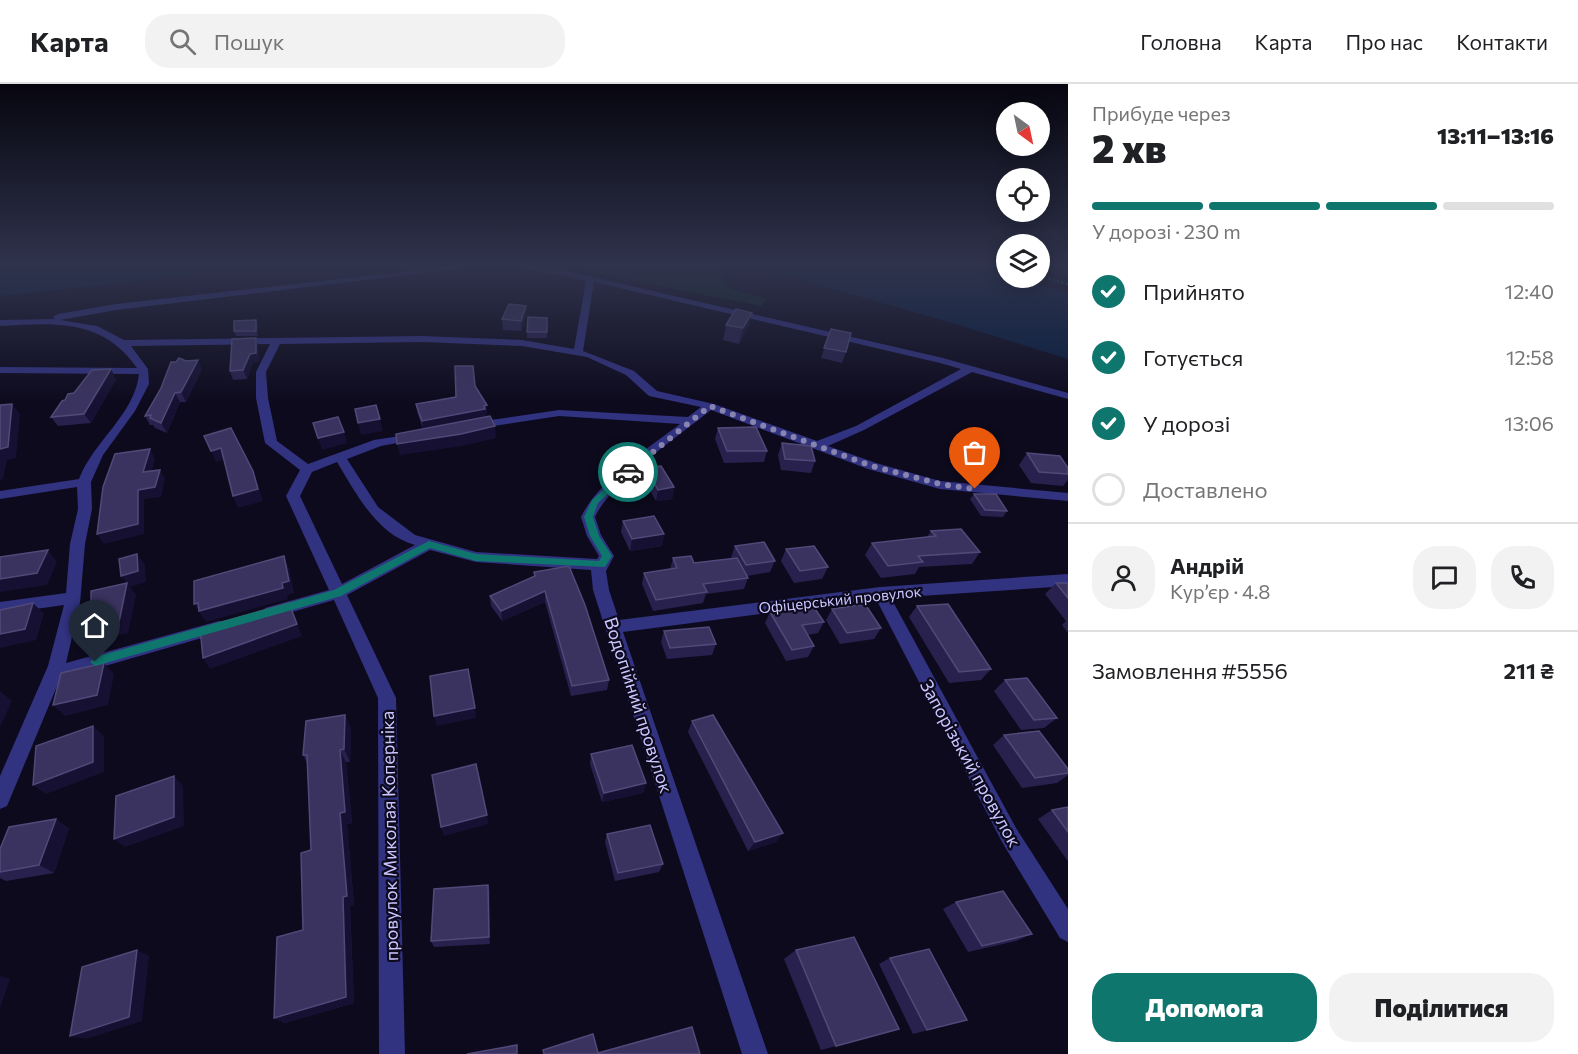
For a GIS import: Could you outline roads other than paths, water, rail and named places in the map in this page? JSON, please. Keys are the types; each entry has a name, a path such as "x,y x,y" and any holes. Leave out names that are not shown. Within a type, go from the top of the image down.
{"street":[{"path":"0,323 83,312"},
{"path":"579,353 585,312"},
{"path":"728,312 970,369 1068,396"},
{"path":"0,799 51,674 69,621 77,547 85,510 83,482 97,453 131,406 142,386 144,371 132,352 99,329 65,322 34,320"},
{"path":"121,343 423,339 522,343 590,355 630,373 653,394 710,406 872,466 940,484 1068,497"},
{"path":"277,340 261,372 262,398 271,443 307,469 378,443 433,433"},
{"path":"819,445 860,428 970,369"},
{"path":"0,370 144,371"},
{"name":"Водопійний провулок","path":"710,406 642,459 595,502 588,517 594,536 607,556 598,571 613,627 755,1054"},
{"path":"465,426 559,413 690,421"},
{"path":"340,457 373,510 410,539 476,557 602,565"},
{"name":"провулок Миколая Коперніка","path":"307,469 293,496 387,698 392,1054"},
{"path":"0,495 83,482"},
{"path":"257,616 338,593 429,544"},
{"name":"Офіцерський провулок","path":"613,627 880,593 1068,580"},
{"name":"Запорізький провулок","path":"880,593 1009,835 1068,930"},
{"path":"0,608 73,598"},
{"path":"51,674 235,622"}],"water":[{"path":"915,312 1068,312 1068,359 949,322"}]}
